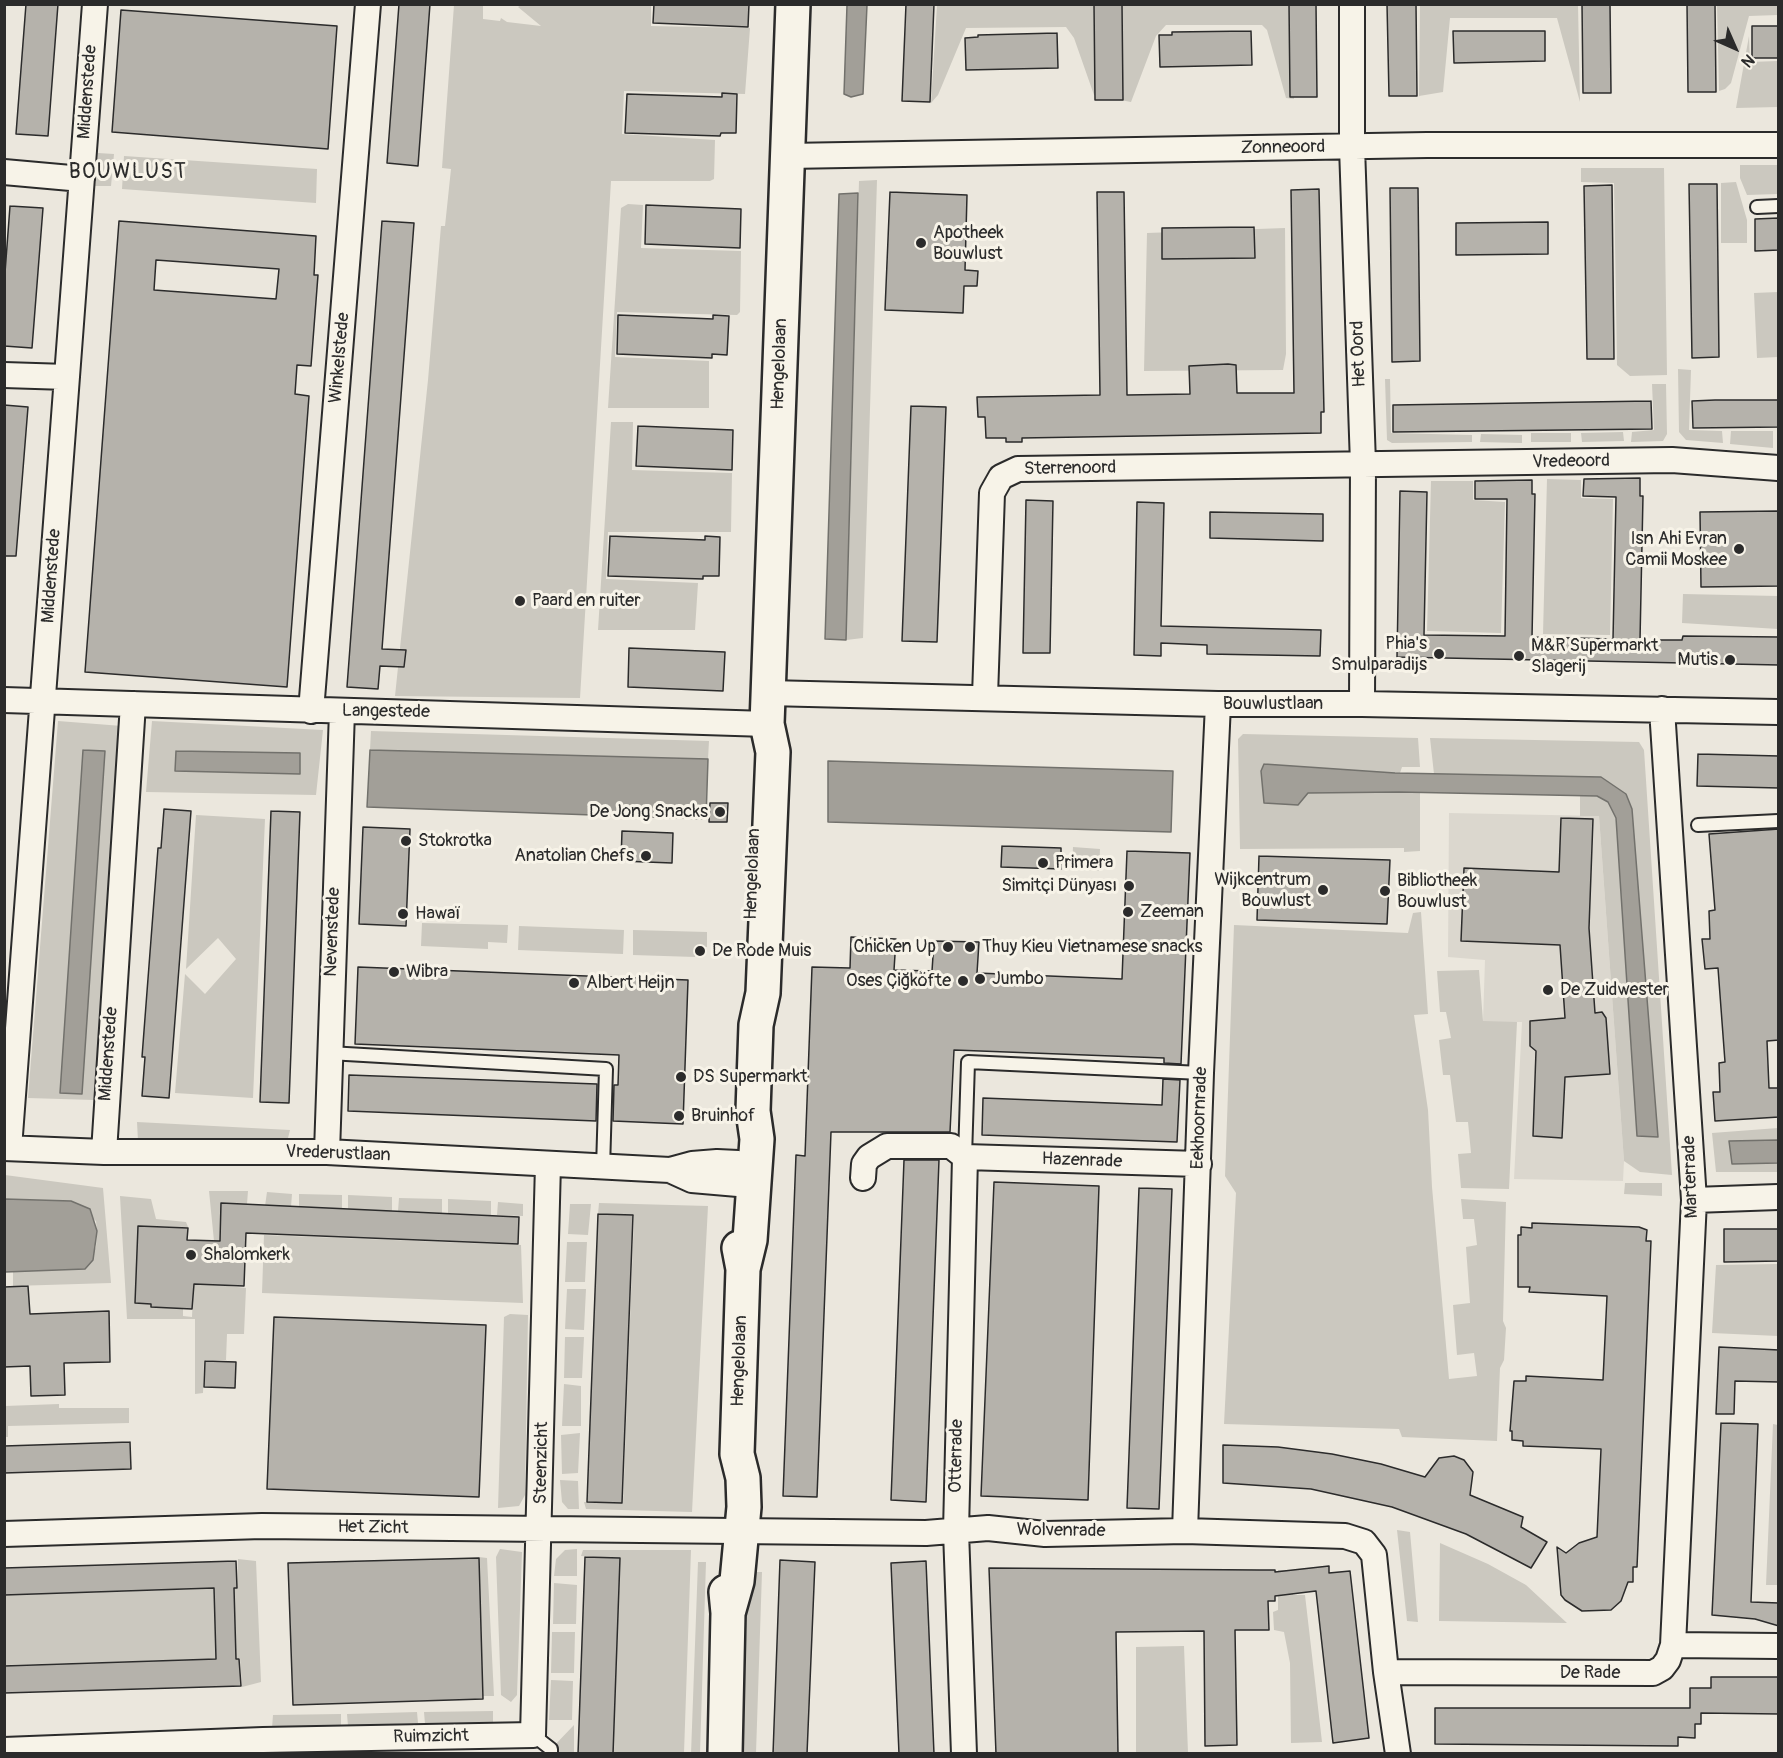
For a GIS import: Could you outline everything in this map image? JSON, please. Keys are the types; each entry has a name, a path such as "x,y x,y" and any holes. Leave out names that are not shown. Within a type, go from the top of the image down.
{"street":[{"name":"Middenstede","path":"7,1148 95,4"},
{"name":"Winkelstede","path":"311,711 368,4"},
{"name":"Hengelolaan","path":"725,1754 728,1613 737,1581 734,1531 743,1478 737,1454 743,1269 738,1241 744,1174 757,1138 753,1111 756,1024 763,993 773,752 767,709 793,4"},
{"name":"Het Oord","path":"1352,4 1352,147 1363,464 1362,704"},
{"name":"Zonneoord","path":"787,156 1352,147 1779,145"},
{"path":"4,172 82,179"},
{"path":"4,375 67,377"},
{"name":"Vredeoord","path":"1363,464 1672,460 1779,468"},
{"name":"Sterrenoord","path":"985,696 992,493 1001,477 1018,469 1363,464"},
{"name":"Bouwlustlaan","path":"767,709 985,696 1218,704 1362,704 1779,712"},
{"name":"Langestede","path":"4,700 311,711 767,709"},
{"name":"Middenstede","path":"104,1152 133,704"},
{"name":"Eekhoornrade","path":"1185,1531 1201,1073 1218,704"},
{"name":"Marterrade","path":"1662,709 1694,1200 1673,1646"},
{"name":"Nevenstede","path":"327,1152 342,711"},
{"path":"862,1178 864,1164 869,1156 887,1146 951,1146 965,1158"},
{"name":"Vrederustlaan","path":"7,1148 104,1152 327,1152 670,1170 692,1180 744,1174"},
{"name":"Hazenrade","path":"965,1158 1198,1164"},
{"name":"Otterrade","path":"964,1754 956,1531 965,1158"},
{"name":"Steenzicht","path":"533,1735 541,1530 548,1164"},
{"path":"1694,1200 1779,1197"},
{"name":"Het Zicht","path":"4,1534 262,1526 734,1531"},
{"name":"Wolvenrade","path":"734,1531 956,1531 988,1528 1045,1534 1185,1531 1345,1536 1364,1542 1374,1555 1386,1672"},
{"path":"1673,1646 1779,1647"},
{"name":"De Rade","path":"1386,1672 1653,1673 1662,1668 1673,1646"},
{"path":"1386,1672 1398,1754"},
{"name":"Ruimzicht","path":"4,1750 263,1740 533,1735"}],"lane":[{"path":"1757,207 1779,206"},
{"path":"1698,825 1779,820"},
{"path":"329,1053 606,1069 603,1168"},
{"path":"965,1158 968,1062 1201,1073"},
{"path":"533,1735 551,1749 551,1754"}],"shaded area":[{"path":"522,4 651,5 651,26 750,28 745,94 624,91 622,134 715,140 714,179 710,181 611,181 580,698 395,696 428,380 441,226 445,226 451,169 442,168 454,5 483,5 483,19 500,21 501,18 507,22 541,26 518,7"},
{"path":"847,5 867,5 863,94 851,97 844,94"},
{"path":"937,5 1294,5 1294,99 1286,98 1267,30 1262,25 1166,25 1156,36 1131,102 1094,95 1074,38 1066,27 966,28 938,95 931,103"},
{"path":"1420,5 1578,5 1580,102 1557,18 1450,18 1443,92 1419,96"},
{"path":"1717,5 1778,5 1778,15 1749,16 1731,83 1719,91"},
{"path":"1749,36 1750,62 1778,61 1778,107 1736,108"},
{"path":"98,153 114,154 111,186 95,186"},
{"path":"124,156 317,169 316,203 122,189"},
{"path":"1740,165 1778,165 1778,194 1747,195 1740,178"},
{"path":"1581,168 1664,168 1667,375 1630,376 1617,365 1614,183 1581,182"},
{"path":"877,180 863,638 846,640 859,181"},
{"path":"1736,182 1747,220 1747,243 1721,243 1721,183"},
{"path":"858,193 846,640 825,639 839,194"},
{"path":"628,204 643,205 641,248 741,251 740,312 737,315 617,312 615,357 709,361 709,408 608,408 621,208"},
{"path":"1285,228 1286,354 1283,370 1144,371 1147,233"},
{"path":"1778,292 1778,357 1757,358 1754,293"},
{"path":"1678,369 1691,370 1689,430 1722,431 1723,443 1686,440 1679,432"},
{"path":"1385,379 1390,379 1391,433 1472,435 1472,442 1392,443 1387,440"},
{"path":"1652,384 1666,384 1667,434 1663,441 1631,442 1632,432 1654,430"},
{"path":"611,422 633,422 632,470 732,473 731,532 608,532 606,579 698,583 695,630 598,630"},
{"path":"1731,431 1773,431 1773,448 1730,444"},
{"path":"1623,432 1624,441 1582,442 1581,433"},
{"path":"1531,433 1571,433 1571,442 1531,442"},
{"path":"1481,434 1522,435 1522,443 1480,442"},
{"path":"1547,479 1581,480 1581,498 1613,499 1610,635 1543,634"},
{"path":"1431,481 1473,481 1473,500 1505,502 1501,633 1427,631"},
{"path":"1683,594 1778,596 1778,629 1682,623"},
{"path":"58,721 122,726 94,1100 28,1098","holes":["83,751 105,751 82,1093 61,1093"]},
{"path":"152,721 323,730 316,795 146,792","holes":["176,751 300,753 176,771"]},
{"path":"371,731 709,741 708,759 370,750"},
{"path":"1243,734 1418,738 1420,767 1402,767 1400,773 1308,793 1420,793 1420,851 1404,852 1404,848 1240,849 1238,739"},
{"path":"1430,738 1639,742 1644,750 1672,1175 1640,1172 1624,1161 1599,816 1580,816 1580,796 1597,796 1608,802 1616,818 1637,1135 1657,1137 1632,809 1626,794 1601,777 1434,774"},
{"path":"83,750 105,751 82,1094 60,1093"},
{"path":"370,750 708,759 706,819 367,807"},
{"path":"176,751 300,753 300,774 175,771"},
{"path":"828,761 1173,771 1171,832 828,822"},
{"path":"1264,764 1395,773 1601,777 1626,794 1632,809 1658,1137 1637,1136 1616,818 1608,802 1597,796 1399,792 1308,793 1298,805 1264,803 1261,771"},
{"name":"De Zuidwester","path":"1449,813 1599,816 1624,1161 1623,1181 1514,1179 1522,1022 1483,1022 1485,960 1448,957"},
{"path":"196,815 265,819 253,1098 175,1093 185,974 205,994 236,959 218,938 186,969"},
{"path":"1073,847 1100,849 1099,871 1072,869"},
{"path":"1421,912 1428,1014 1414,1015 1428,1110 1432,1187 1449,1379 1477,1376 1474,1353 1457,1355 1453,1305 1470,1303 1466,1247 1477,1245 1474,1219 1463,1219 1461,1199 1506,1202 1503,1321 1506,1328 1504,1360 1500,1368 1497,1441 1402,1437 1399,1429 1224,1424 1236,1193 1225,1176 1234,925 1408,933 1413,913"},
{"path":"422,923 508,925 507,943 488,942 488,949 421,946"},
{"path":"519,926 624,930 623,954 518,950"},
{"path":"633,930 707,932 707,947 695,947 695,957 633,955"},
{"path":"1479,970 1483,1021 1517,1022 1509,1189 1461,1188 1458,1154 1471,1153 1468,1122 1456,1122 1450,1075 1443,1075 1439,1040 1451,1038 1446,1012 1440,1012 1437,971"},
{"path":"137,1122 290,1130 287,1142 138,1141"},
{"path":"1778,1128 1778,1140 1730,1141 1732,1164 1778,1163 1778,1172 1716,1172 1712,1133"},
{"path":"1778,1140 1778,1163 1732,1164 1729,1141"},
{"path":"5,1175 103,1188 111,1283 13,1286 13,1271 85,1269 96,1247 97,1231 96,1221 71,1201 5,1199"},
{"path":"1625,1183 1662,1183 1662,1196 1624,1194"},
{"path":"209,1191 248,1191 247,1204 221,1203 220,1241 214,1241"},
{"path":"267,1192 292,1194 291,1207 265,1206"},
{"path":"299,1194 342,1195 342,1209 299,1208"},
{"path":"348,1195 392,1197 392,1212 348,1210"},
{"path":"120,1196 151,1199 156,1219 186,1222 188,1227 138,1226 135,1303 151,1304 151,1307 183,1306 183,1316 192,1317 194,1269 218,1269 218,1285 246,1288 244,1334 227,1334 226,1360 204,1360 203,1393 195,1394 195,1319 127,1319"},
{"path":"399,1198 442,1199 442,1214 398,1211"},
{"path":"5,1199 71,1201 90,1209 97,1231 93,1260 85,1269 5,1272"},
{"path":"448,1199 491,1201 491,1215 448,1214"},
{"path":"498,1202 523,1204 523,1216 497,1215"},
{"path":"599,1203 708,1206 692,1512 586,1509 584,1502 623,1503 634,1216 598,1214"},
{"path":"570,1204 591,1204 588,1235 568,1234"},
{"path":"264,1235 521,1245 523,1303 262,1293"},
{"path":"567,1242 587,1242 585,1282 565,1282"},
{"path":"1778,1264 1778,1336 1712,1333 1716,1265"},
{"path":"567,1289 586,1289 584,1330 565,1329"},
{"path":"510,1314 528,1315 525,1495 519,1506 498,1508 504,1317"},
{"path":"565,1337 584,1337 582,1378 564,1378"},
{"path":"564,1384 581,1386 581,1426 562,1426"},
{"path":"59,1404 59,1408 129,1408 129,1423 8,1426 8,1437 5,1437 5,1406"},
{"path":"1773,1424 1778,1425 1778,1585 1766,1585"},
{"path":"580,1433 578,1473 562,1474 561,1435"},
{"path":"560,1480 578,1481 579,1509 568,1509 562,1502"},
{"path":"1397,1530 1410,1532 1418,1622 1407,1621"},
{"path":"1440,1543 1488,1564 1526,1585 1567,1623 1439,1621"},
{"path":"500,1549 522,1552 517,1695 511,1702 501,1695 496,1557"},
{"path":"577,1549 577,1576 554,1576 556,1559 565,1550"},
{"path":"583,1550 691,1550 684,1753 613,1753 620,1558 581,1556"},
{"path":"479,1557 487,1558 494,1696 483,1696"},
{"path":"238,1559 256,1561 261,1682 242,1687 240,1658 5,1665 4,1595 237,1588"},
{"path":"698,1562 706,1562 700,1753 691,1754"},
{"path":"1278,1570 1290,1570 1293,1595 1305,1595 1322,1742 1291,1743 1290,1663 1284,1632 1274,1630 1273,1612 1278,1610"},
{"path":"747,1572 762,1572 756,1753 741,1753 747,1615 739,1614"},
{"path":"554,1583 577,1585 576,1624 553,1624"},
{"path":"552,1632 575,1632 574,1673 551,1673"},
{"path":"1184,1646 1188,1753 1136,1753 1136,1647"},
{"path":"551,1680 573,1681 572,1720 549,1720"},
{"path":"493,1711 493,1723 425,1724 424,1712"},
{"path":"417,1712 418,1723 348,1726 347,1714"},
{"path":"341,1714 341,1726 272,1728 273,1715"},
{"path":"574,1725 574,1753 551,1754 551,1749"}],"building":[{"path":"26,4 58,4 48,136 16,134"},
{"path":"399,4 430,4 418,166 387,163"},
{"path":"654,4 749,4 748,27 653,23"},
{"path":"906,4 934,4 930,102 902,101"},
{"path":"1094,4 1122,4 1123,100 1095,100"},
{"path":"1289,4 1316,4 1317,97 1290,97"},
{"path":"1387,4 1416,4 1417,96 1389,96"},
{"path":"1582,4 1610,4 1611,93 1583,93"},
{"path":"1687,4 1715,4 1716,92 1688,92"},
{"path":"121,10 337,26 328,149 112,132"},
{"path":"1752,26 1779,26 1779,58 1752,58"},
{"path":"1251,31 1252,65 1160,67 1159,35 1172,35 1172,32"},
{"path":"1453,31 1545,31 1545,61 1454,63"},
{"path":"1057,33 1058,68 966,70 965,38 978,37 978,35"},
{"path":"722,93 737,94 736,133 721,133 720,136 625,133 627,94 722,97"},
{"path":"1689,184 1717,184 1719,357 1692,358"},
{"path":"1612,185 1614,359 1587,359 1584,186"},
{"path":"1390,188 1418,188 1420,361 1392,362"},
{"path":"1319,189 1324,412 1321,412 1321,433 1022,438 1022,442 1006,442 1006,438 986,438 985,417 978,417 977,397 1100,395 1097,192 1124,192 1127,395 1190,394 1189,366 1228,364 1236,365 1237,393 1294,393 1291,190"},
{"path":"890,192 967,195 965,270 978,271 977,286 964,286 963,313 885,310"},
{"path":"646,205 741,209 740,248 645,244"},
{"path":"10,206 43,208 32,348 4,346 4,286"},
{"path":"1779,218 1779,250 1755,251 1755,219"},
{"path":"119,221 316,236 314,275 318,275 311,366 297,365 295,394 309,396 287,687 85,672","holes":["156,260 279,269 276,299 154,290"]},
{"path":"382,221 414,223 382,649 406,650 404,667 380,666 378,689 347,687"},
{"path":"1548,222 1548,254 1456,255 1456,223"},
{"path":"1254,227 1255,258 1162,259 1162,228"},
{"path":"618,315 713,319 713,315 729,316 727,355 712,354 712,358 617,354"},
{"path":"1779,400 1779,427 1693,428 1692,401"},
{"path":"1651,401 1652,429 1393,432 1393,405"},
{"path":"4,405 28,407 16,556 4,556"},
{"path":"911,406 946,407 937,642 902,641"},
{"path":"638,426 733,430 732,470 636,466"},
{"path":"1640,478 1640,496 1643,496 1640,640 1682,640 1683,636 1779,637 1779,665 1397,657 1400,491 1427,492 1424,635 1505,636 1507,499 1475,499 1475,481 1532,480 1532,494 1535,494 1532,637 1613,639 1616,497 1583,496 1584,479"},
{"path":"1026,500 1053,501 1050,653 1023,653"},
{"path":"1137,502 1164,503 1161,626 1321,630 1320,656 1207,654 1207,645 1161,643 1161,656 1134,655"},
{"name":"Isn Ahi Evran Camii Moskee","path":"1779,511 1779,586 1701,587 1700,512"},
{"path":"1210,512 1323,514 1323,541 1210,538"},
{"path":"610,536 705,540 705,536 720,537 719,576 703,576 703,579 608,576"},
{"path":"629,648 725,652 723,691 628,687"},
{"path":"1698,754 1779,756 1779,788 1697,786"},
{"path":"710,803 728,803 727,822 709,822"},
{"path":"164,809 191,811 169,1098 142,1096 145,1057 142,1057 158,848 161,848"},
{"path":"271,811 300,812 289,1103 260,1102"},
{"path":"1561,818 1593,819 1589,928 1595,1013 1602,1012 1606,1018 1610,1074 1565,1077 1562,1138 1533,1136 1536,1051 1530,1046 1530,1021 1565,1018 1560,945 1461,941 1464,868 1559,872"},
{"path":"363,827 410,829 406,926 359,924"},
{"path":"1779,829 1779,1040 1767,1041 1769,1088 1779,1088 1779,1117 1715,1121 1713,1092 1720,1092 1719,1063 1725,1062 1718,968 1705,969 1702,939 1710,939 1709,911 1715,910 1709,834"},
{"path":"622,831 673,833 672,863 621,861"},
{"path":"1002,846 1061,848 1061,869 1001,867"},
{"path":"1127,851 1190,853 1181,1064 1164,1063 1164,1058 954,1050 950,1132 831,1132 817,1497 783,1496 796,1155 805,1156 812,967 850,968 851,937 896,939 894,970 932,971 934,941 979,942 977,973 1122,979"},
{"name":"Wijkcentrum Bouwlust","path":"1259,856 1390,860 1387,924 1257,920"},
{"path":"358,967 688,980 683,1124 613,1121 614,1085 618,1085 619,1055 355,1044"},
{"path":"349,1075 597,1084 596,1121 348,1111"},
{"path":"1163,1079 1180,1080 1177,1142 982,1135 983,1098 1162,1105"},
{"path":"904,1160 939,1160 926,1502 891,1500"},
{"path":"994,1182 1099,1186 1088,1500 981,1496"},
{"path":"1139,1188 1172,1189 1159,1509 1127,1508"},
{"path":"221,1203 519,1217 518,1244 246,1233 244,1286 194,1284 192,1309 151,1307 151,1304 135,1303 138,1226 188,1228 187,1240 220,1241"},
{"path":"598,1214 633,1215 622,1503 587,1502"},
{"path":"1532,1223 1639,1227 1647,1230 1646,1241 1651,1241 1637,1567 1633,1567 1633,1582 1628,1582 1621,1601 1611,1610 1582,1611 1565,1600 1561,1595 1557,1547 1566,1553 1579,1543 1597,1537 1601,1449 1523,1446 1523,1441 1512,1440 1512,1431 1510,1431 1514,1381 1526,1381 1526,1376 1603,1380 1607,1296 1529,1292 1530,1287 1518,1287 1518,1235 1521,1235 1521,1227 1532,1228"},
{"path":"1724,1229 1779,1229 1779,1261 1724,1262"},
{"path":"28,1286 30,1314 109,1311 110,1362 64,1363 65,1395 31,1396 30,1366 4,1367 4,1287"},
{"path":"274,1317 486,1325 479,1497 267,1489"},
{"path":"1719,1347 1779,1350 1779,1382 1735,1381 1734,1414 1716,1414"},
{"path":"205,1361 236,1362 235,1388 204,1387"},
{"path":"1721,1423 1758,1424 1751,1602 1779,1603 1779,1626 1755,1619 1712,1615"},
{"path":"130,1442 131,1469 4,1473 4,1446"},
{"path":"1223,1445 1278,1447 1332,1454 1381,1464 1425,1477 1439,1458 1454,1456 1464,1460 1473,1472 1470,1495 1523,1517 1521,1527 1547,1542 1531,1568 1466,1534 1392,1507 1311,1489 1223,1483"},
{"path":"585,1557 620,1558 613,1754 578,1754"},
{"path":"479,1558 483,1699 293,1705 288,1563"},
{"path":"780,1560 815,1562 807,1754 773,1754"},
{"path":"236,1561 237,1588 234,1588 236,1659 239,1659 241,1686 4,1693 4,1666 216,1659 214,1588 4,1595 4,1568"},
{"path":"926,1561 934,1754 899,1754 891,1563"},
{"path":"1329,1566 1329,1573 1350,1571 1369,1738 1333,1743 1316,1591 1275,1596 1275,1601 1268,1601 1269,1630 1235,1630 1237,1745 1205,1746 1204,1631 1116,1632 1118,1754 996,1754 989,1568 1275,1570 1275,1572"},
{"path":"1711,1677 1779,1677 1779,1714 1701,1713 1701,1724 1695,1724 1695,1738 1678,1737 1678,1746 1435,1744 1435,1708 1690,1708 1690,1688 1711,1688"}],"place":[{"name":"Apotheek Bouwlust","path":"921,243"},
{"name":"Isn Ahi Evran Camii Moskee","path":"1739,549"},
{"name":"Paard en ruiter","path":"520,601"},
{"name":"Phia's Smulparadijs","path":"1439,654"},
{"name":"M&R Supermarkt Slagerij","path":"1519,656"},
{"name":"Mutis","path":"1730,660"},
{"name":"De Jong Snacks","path":"720,812"},
{"name":"Stokrotka","path":"406,841"},
{"name":"Anatolian Chefs","path":"646,856"},
{"name":"Primera","path":"1043,863"},
{"name":"Simitçi Dünyası","path":"1129,886"},
{"name":"Wijkcentrum Bouwlust","path":"1323,890"},
{"name":"Bibliotheek Bouwlust","path":"1385,891"},
{"name":"Zeeman","path":"1128,912"},
{"name":"Hawaï","path":"403,914"},
{"name":"Chicken Up","path":"948,947"},
{"name":"Thuy Kieu Vietnamese snacks","path":"970,947"},
{"name":"De Rode Muis","path":"700,951"},
{"name":"Wibra","path":"394,972"},
{"name":"Jumbo","path":"980,979"},
{"name":"Oses Çiğköfte","path":"963,981"},
{"name":"Albert Heijn","path":"574,983"},
{"name":"De Zuidwester","path":"1548,990"},
{"name":"DS Supermarkt","path":"681,1077"},
{"name":"Bruinhof","path":"679,1116"},
{"name":"Shalomkerk","path":"191,1255"}],"district":[{"name":"BOUWLUST","path":"128,173"}]}
